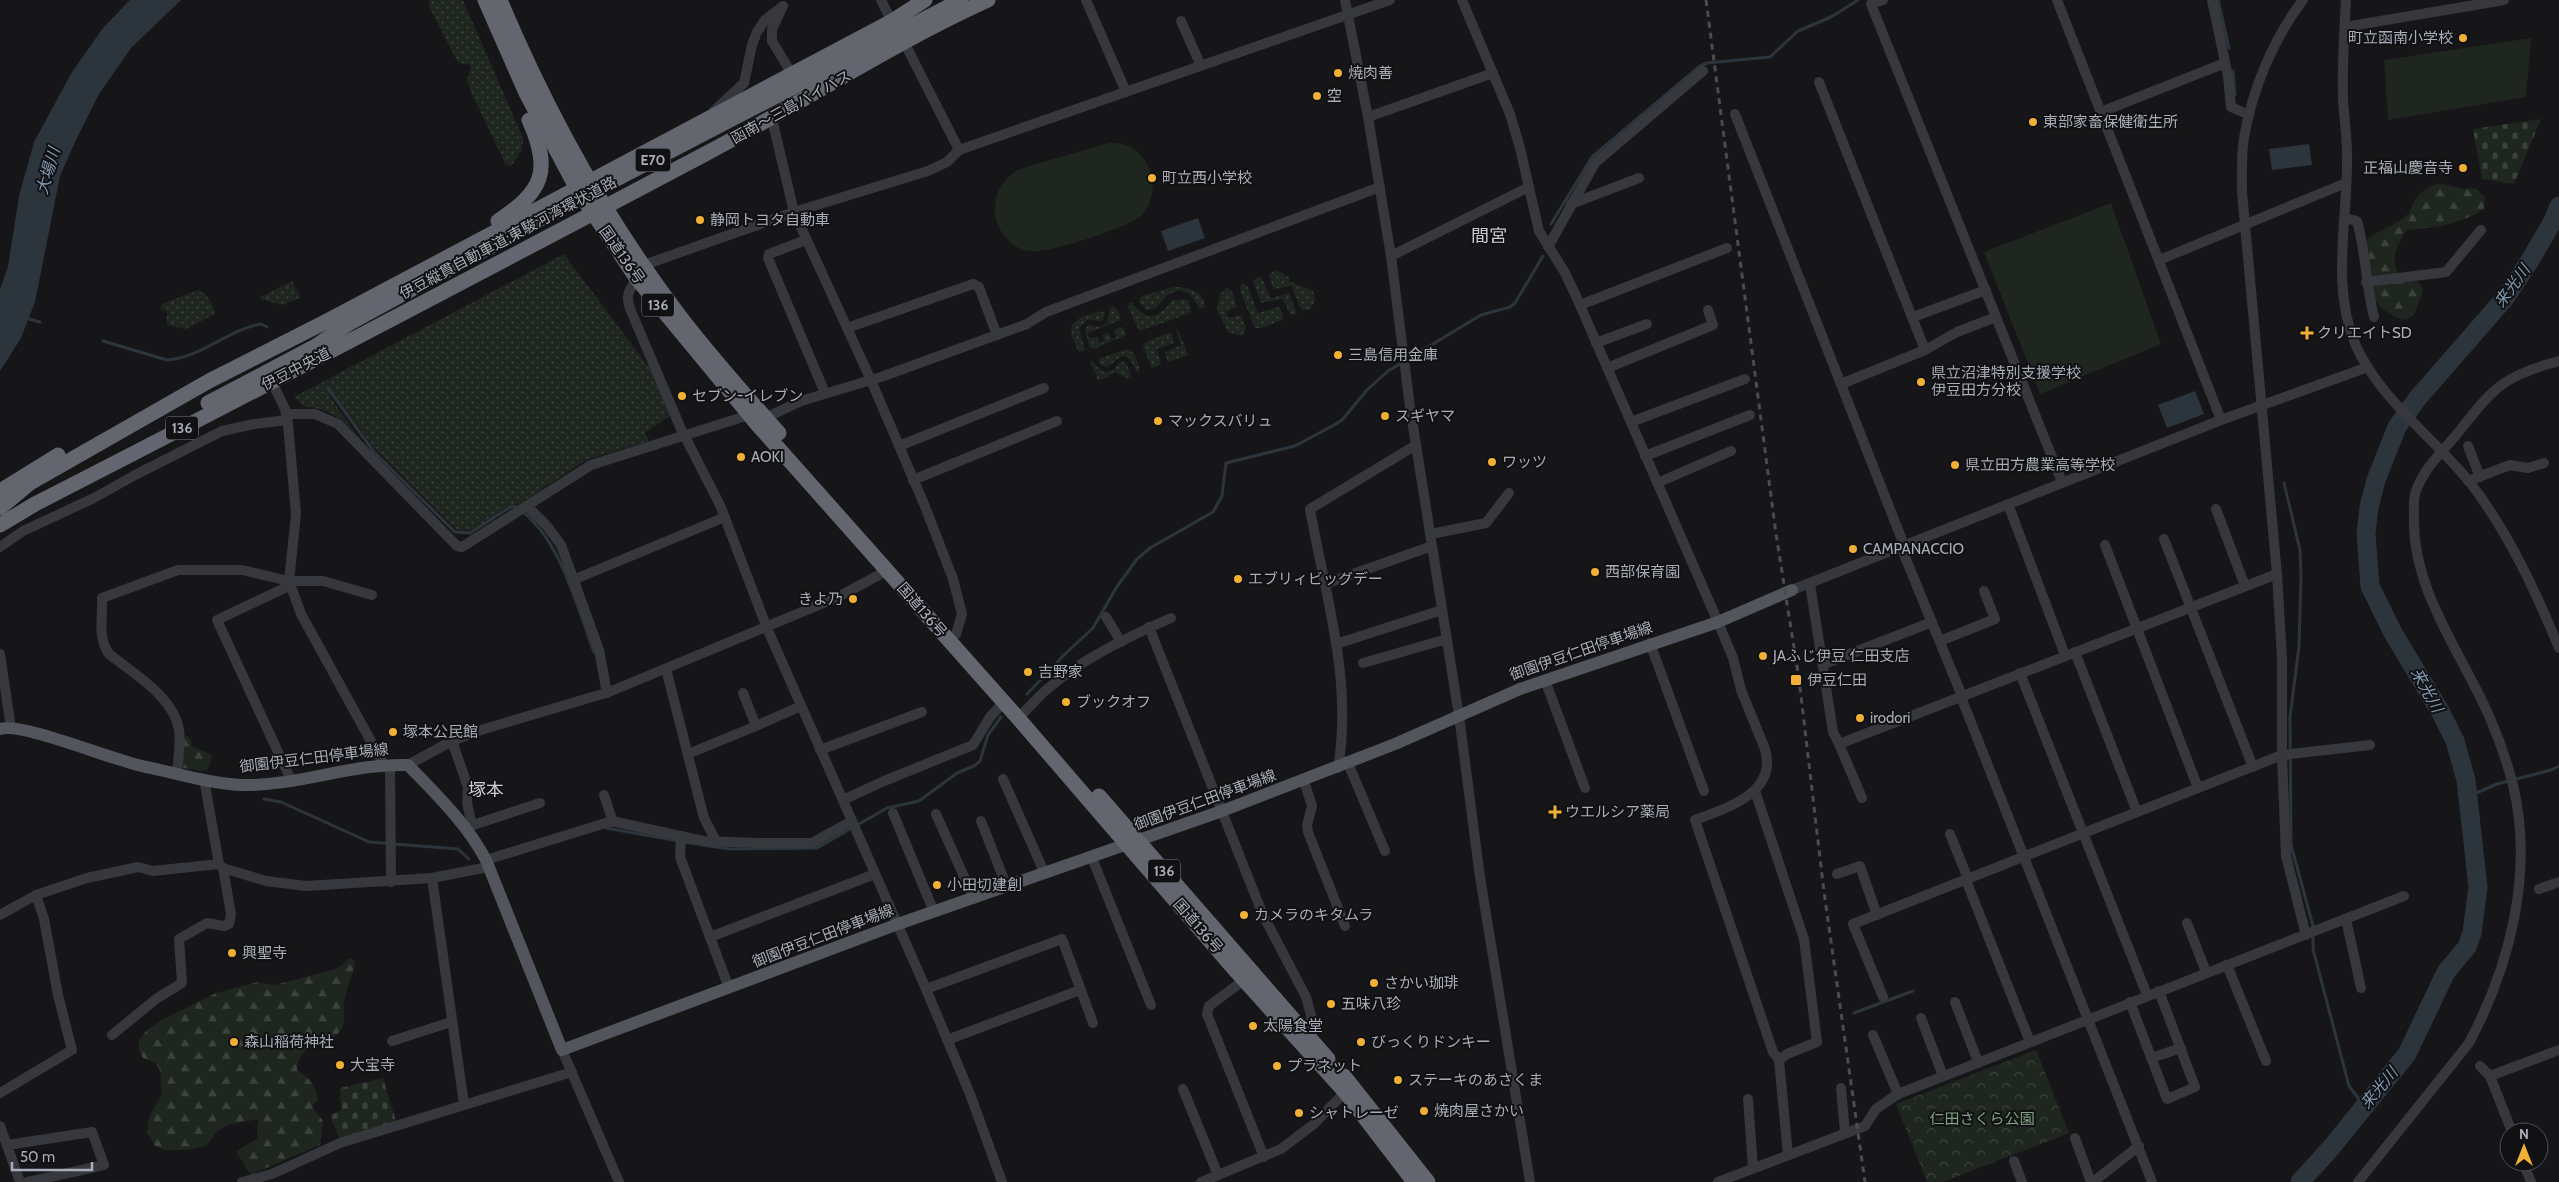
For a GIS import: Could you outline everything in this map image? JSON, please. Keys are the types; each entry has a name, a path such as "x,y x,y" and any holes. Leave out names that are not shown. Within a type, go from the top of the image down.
{"highway":[{"name":"国道136号","path":"490,0 512,64 577,189 600,210 641,272 679,315 757,419 888,570 953,638 1004,702 1022,715"},
{"name":"国道136号","path":"490,0 590,181 600,210"},
{"name":"函南～三島バイパス","path":"577,189 892,21 925,0"},
{"name":"伊豆縦貫自動車道;東駿河湾環状道路","path":"348,324 574,201 961,0"},
{"name":"函南～三島バイパス","path":"600,210 772,119 904,42 988,0"},
{"path":"399,283 424,263 480,233 515,210 525,202 536,186 542,168 540,146 516,89 512,64"},
{"name":"伊豆中央道","path":"2,501 30,483 209,381 577,189"},
{"name":"伊豆中央道","path":"0,525 35,504 600,210"},
{"path":"2,501 60,473 303,344 348,324"},
{"path":"0,521 46,490 316,346 348,324"},
{"name":"国道136号","path":"757,419 1022,715 1300,1034 1414,1182"},
{"name":"国道136号","path":"1134,844 1244,980 1357,1092 1428,1182"}],"main road":[{"name":"御園伊豆仁田停車場線","path":"5,728 29,731 123,763 243,785 292,780 387,765 408,765 468,827 487,864 562,1050 898,924 1134,844 1343,766 1546,680 1650,643 1718,622 1792,590"}],"street":[{"path":"881,0 959,150"},
{"path":"1086,0 1126,92"},
{"path":"1346,0 1391,256 1416,445 1447,640 1480,877 1530,1182"},
{"path":"1002,1182 970,1094 898,924 767,628 725,516 685,437 626,298 628,290 641,272 794,212 928,171 947,162 959,150 1390,0"},
{"path":"1462,0 1510,114 1539,231 1564,271 1658,483 1733,658 1741,690 1767,756 1766,774 1762,785 1728,808 1695,820 1773,1052 1779,1060 1788,1155"},
{"path":"1883,0 1871,4 2062,482"},
{"path":"2056,0 2221,420"},
{"path":"2212,0 2225,63 2231,107 2249,115"},
{"path":"2303,0 2265,66 2243,139 2242,166 2244,227 2277,574 2282,658 2282,756 2286,856 2306,935"},
{"path":"2346,0 2343,97 2347,161 2342,294 2344,308 2357,347 2368,367 2381,385 2468,481 2509,542 2547,619 2559,648"},
{"path":"2345,27 2504,0"},
{"path":"786,3 772,29 772,41 792,74"},
{"path":"704,120 744,83 752,45 757,32 765,20 786,3"},
{"path":"1181,21 1201,66"},
{"path":"2101,112 2225,63"},
{"path":"1548,246 1595,163 1703,72"},
{"path":"1368,117 1493,73"},
{"path":"1819,82 1925,350"},
{"path":"1735,114 1932,622 2090,1019 2152,1182"},
{"path":"772,119 794,212 870,378 914,480 960,602 962,614 953,638"},
{"path":"1571,204 1639,178"},
{"path":"2159,260 2244,227 2346,183"},
{"path":"0,547 23,531 94,498 222,431 287,417 315,414 338,424 457,546 462,547 528,507 591,465 685,437 757,419 825,392 870,378 881,377 1027,324 1046,312 1380,188"},
{"path":"1391,256 1529,188"},
{"path":"2345,218 2357,221 2366,282 2374,318"},
{"path":"2366,282 2446,272 2481,230"},
{"path":"806,240 769,254 768,258 825,392"},
{"path":"1580,305 1728,248"},
{"path":"847,328 973,284 979,287 997,335"},
{"path":"1912,318 1986,290"},
{"path":"1607,368 1713,326 1708,310"},
{"path":"1841,384 1925,350 1957,332 1996,317"},
{"path":"1596,343 1647,324"},
{"path":"2358,1182 2469,1043 2482,1019 2502,966 2516,909 2520,865 2518,820 2513,786 2490,718 2430,598 2417,563 2414,542 2415,493 2424,475 2440,452 2484,400 2505,380 2525,370 2559,361"},
{"path":"1792,590 2221,420 2368,367"},
{"path":"1631,422 1745,379"},
{"path":"272,382 287,417 296,514 289,584 301,614 387,765 391,882"},
{"path":"899,446 1044,388"},
{"path":"1645,456 1750,415"},
{"path":"914,480 1057,422"},
{"path":"1385,851 1343,766 1340,674 1310,508 1416,445"},
{"path":"2468,446 2480,477"},
{"path":"1658,483 1731,451"},
{"path":"2468,481 2510,466 2528,468 2544,463"},
{"path":"1430,534 1486,523 1510,493"},
{"path":"2008,504 2137,812"},
{"path":"528,507 547,526 560,545 599,650 607,693"},
{"path":"2216,509 2246,586"},
{"path":"573,580 725,516"},
{"path":"2164,538 2253,767"},
{"path":"1325,584 1432,546"},
{"path":"2105,546 2198,788"},
{"path":"177,773 180,734 175,717 161,697 109,654 104,646 101,637 102,598 178,570 242,570 289,584"},
{"path":"408,765 452,741 607,693 767,628 838,597 888,570"},
{"path":"1839,744 2190,606 2277,574"},
{"path":"292,780 217,620 289,584 323,581 372,595"},
{"path":"1810,584 1824,664 1833,732 1862,798"},
{"path":"1940,641 1995,619 1984,591"},
{"path":"1336,644 1442,610"},
{"path":"1106,617 1120,642"},
{"path":"1022,715 1054,684 1120,642 1171,618"},
{"path":"2547,619 2559,620"},
{"path":"1824,664 1932,622"},
{"path":"1149,627 1263,915 1306,997 1312,1019 1300,1034"},
{"path":"1363,663 1447,640"},
{"path":"1650,643 1704,791"},
{"path":"0,654 5,728"},
{"path":"666,669 704,818 717,843"},
{"path":"2020,673 2147,995"},
{"path":"1546,680 1585,788"},
{"path":"743,693 756,726"},
{"path":"843,800 884,780 973,745 990,717 1004,702"},
{"path":"688,754 801,706"},
{"path":"820,750 922,712"},
{"path":"452,741 468,787 468,827 540,803"},
{"path":"1883,998 1854,924 2282,756 2370,745"},
{"path":"112,1035 156,999 182,983 179,940 207,923 224,926 229,924 230,914 204,778"},
{"path":"1003,779 1045,874"},
{"path":"1304,780 1312,806 1307,825 1308,832 1345,926"},
{"path":"1755,791 1804,939 1817,1042 1787,1054 1779,1060"},
{"path":"604,795 613,822"},
{"path":"894,813 934,912"},
{"path":"936,814 974,899"},
{"path":"0,915 36,895 87,878 138,867 148,871 221,866 266,881 299,886 391,882 432,878 487,864 613,822 717,843 812,843 852,821"},
{"path":"981,822 1007,887"},
{"path":"1950,834 2030,1042"},
{"path":"681,836 680,857 729,988"},
{"path":"1092,858 1151,1005"},
{"path":"1836,874 1860,866 1877,915"},
{"path":"710,937 875,874"},
{"path":"432,878 464,1104"},
{"path":"2539,889 2559,882"},
{"path":"0,1093 72,1050 56,988 44,919 36,895"},
{"path":"1718,1182 1864,1126 1876,1109 1898,1094 2159,990 2404,896"},
{"path":"2346,919 2361,988"},
{"path":"2186,924 2206,972"},
{"path":"926,989 1062,939 1093,1023"},
{"path":"2226,965 2266,1061"},
{"path":"1244,980 1209,1006 1207,1014 1264,1157"},
{"path":"947,1040 1080,990"},
{"path":"2130,1002 2167,1099 2195,1087 2159,990"},
{"path":"1955,1002 1978,1062"},
{"path":"1921,1018 1943,1076"},
{"path":"392,1041 451,1022"},
{"path":"1873,1035 1898,1094"},
{"path":"2151,1058 2181,1048"},
{"path":"562,1050 619,1182"},
{"path":"2490,1076 2559,1050"},
{"path":"2480,1066 2490,1076 2508,1122"},
{"path":"242,1182 272,1174 340,1143 572,1072"},
{"path":"1841,1088 1845,1133"},
{"path":"1182,1089 1218,1175"},
{"path":"1201,1182 1264,1157 1294,1140 1344,1092"},
{"path":"1748,1099 1753,1168"},
{"path":"0,1126 20,1182"},
{"path":"7,1145 92,1132 104,1165 28,1182"},
{"path":"2075,1138 2092,1182 2139,1146"},
{"path":"2014,1161 2022,1182"}],"green space":[{"path":"429,0 463,0 523,138 522,150 511,166 506,165 471,92 467,80 471,65 458,63 429,6"},
{"path":"2531,38 2526,97 2388,120 2384,60"},
{"path":"2541,119 2514,184 2482,179 2473,129"},
{"path":"1108,143 1122,144 1133,149 1149,167 1152,191 1149,204 1142,215 1136,220 1109,231 1076,243 1047,250 1027,250 1019,248 1010,242 1002,233 997,223 995,203 1003,184 1010,176 1020,169"},
{"path":"2440,183 2463,189 2476,188 2485,197 2484,209 2457,222 2407,230 2396,252 2396,270 2399,277 2419,282 2423,290 2415,313 2406,320 2392,315 2382,308 2375,299 2368,278 2367,239 2404,218 2421,193 2431,186"},
{"path":"2111,203 2161,344 2040,394 1984,252"},
{"path":"564,254 654,374 671,415 645,433 649,441 586,460 518,505 511,504 478,527 464,531 457,530 374,448 335,394 330,397 365,446 341,420 329,412 305,406 294,397"},
{"path":"1277,270 1290,278 1289,281 1313,291 1315,301 1310,310 1303,310 1299,306 1292,286 1273,289 1269,274"},
{"path":"1261,276 1271,298 1289,293 1297,314 1290,314 1283,299 1261,303 1253,281"},
{"path":"292,281 300,296 298,299 282,305 261,299 260,297"},
{"path":"1243,283 1248,287 1258,313 1279,307 1283,315 1282,320 1262,328 1255,328 1240,290 1240,286"},
{"path":"1174,287 1194,291 1202,297 1205,307 1200,309 1190,294 1180,290 1167,295 1155,309 1146,310 1139,302 1141,296"},
{"path":"1227,288 1232,291 1237,307 1226,312 1228,318 1241,315 1246,328 1242,336 1228,332 1217,310 1220,294"},
{"path":"198,290 209,300 215,314 186,329 167,325 167,312 160,309 162,304"},
{"path":"1184,299 1189,301 1191,313 1139,331 1127,305 1131,302 1142,313 1152,316 1157,315 1173,300"},
{"path":"1113,306 1118,310 1121,320 1088,333 1089,338 1097,337 1101,343 1105,341 1102,335 1108,332 1112,339 1116,337 1114,330 1121,327 1124,328 1126,335 1094,349 1090,348 1085,329 1088,325 1099,327 1107,323 1110,308"},
{"path":"1100,311 1105,313 1103,321 1087,320 1079,328 1085,350 1079,352 1071,335 1072,325 1081,317"},
{"path":"1178,329 1188,355 1168,362 1165,352 1181,345 1176,330"},
{"path":"1171,333 1174,343 1157,349 1161,364 1152,368 1143,347 1144,343"},
{"path":"1128,349 1137,359 1139,373 1126,356 1120,357 1107,367 1099,364 1100,358"},
{"path":"1090,361 1104,372 1113,370 1120,362 1126,362 1131,376 1127,378 1114,372 1106,378 1098,380"},
{"path":"187,736 191,739 192,746 210,754 212,758 207,770 183,768 181,760 184,737"},
{"path":"350,958 355,962 347,988 342,1028 328,1041 308,1049 299,1060 297,1070 309,1079 316,1091 318,1101 312,1106 323,1121 320,1145 250,1175 236,1151 257,1139 258,1119 227,1125 216,1133 206,1146 186,1150 164,1150 155,1146 147,1133 149,1117 162,1094 160,1070 156,1063 143,1058 139,1051 139,1041 146,1031 162,1020 216,993 258,982 275,985 336,969"},
{"name":"仁田さくら公園","path":"2036,1050 2069,1133 1943,1182 1927,1182 1896,1104"},
{"path":"383,1078 397,1124 340,1140 330,1116 341,1110 340,1088"}],"water":[{"name":"大場川","path":"130,0 181,0 131,48 99,94 75,142 60,176 35,302 21,338 0,371 0,289 8,267 19,196 34,142 72,72 103,28"},
{"path":"2309,144 2312,165 2272,170 2269,149"},
{"path":"1198,218 1205,238 1168,251 1161,231"},
{"path":"2195,391 2204,414 2167,428 2158,405"}],"waterway":[{"path":"1551,224 1592,157 1700,66 1707,63 1770,57 1798,31 1831,17 1858,0"},
{"path":"2218,0 2229,48"},
{"path":"2233,71 2235,95"},
{"name":"来光川","path":"2300,1182 2330,1149 2407,1054 2446,972 2467,947 2472,933 2478,887 2466,780 2455,741 2440,711 2393,633 2370,586 2366,534 2369,507 2376,480 2397,427 2417,399 2505,298 2529,262 2553,221 2559,206"},
{"path":"1027,694 1093,628 1116,588 1137,559 1150,548 1213,512 1222,496 1226,463 1295,446 1342,420 1367,390 1388,371 1481,315 1510,307 1515,303 1543,256"},
{"path":"26,318 40,322"},
{"path":"103,341 167,360 191,354 249,327 261,324 267,327"},
{"path":"328,388 374,452 455,532 470,533 512,506 518,508"},
{"path":"2284,483 2300,550 2301,576 2299,646 2290,717 2291,845 2313,926 2313,949 2349,1086 2364,1106"},
{"path":"523,512 548,540 558,558 594,652"},
{"path":"702,845 730,849 817,848 887,808 919,801 957,773 974,766 980,761 988,735 1001,717"},
{"path":"2467,797 2497,784 2551,770 2559,766"},
{"path":"264,799 281,802 369,842 458,849 469,859"},
{"path":"606,828 696,844"},
{"path":"1854,1013 1913,991"}],"railway":[{"path":"1706,0 1776,534 1799,679 1824,892 1865,1182"}],"place":[{"name":"町立函南小学校","path":"2463,38"},
{"name":"焼肉善","path":"1338,73"},
{"name":"空","path":"1317,96"},
{"name":"東部家畜保健衛生所","path":"2033,122"},
{"name":"正福山慶音寺","path":"2463,168"},
{"name":"町立西小学校","path":"1152,178"},
{"name":"静岡トヨタ自動車","path":"700,220"},
{"name":"クリエイトSD","path":"2307,333"},
{"name":"三島信用金庫","path":"1338,355"},
{"name":"県立沼津特別支援学校 伊豆田方分校","path":"1921,382"},
{"name":"セブン-イレブン","path":"682,396"},
{"name":"スギヤマ","path":"1385,416"},
{"name":"マックスバリュ","path":"1158,421"},
{"name":"AOKI","path":"741,457"},
{"name":"ワッツ","path":"1492,462"},
{"name":"県立田方農業高等学校","path":"1955,465"},
{"name":"CAMPANACCIO","path":"1853,549"},
{"name":"西部保育園","path":"1595,572"},
{"name":"エブリィビッグデー","path":"1238,579"},
{"name":"きよ乃","path":"853,599"},
{"name":"JAふじ伊豆 仁田支店","path":"1763,656"},
{"name":"吉野家","path":"1028,672"},
{"name":"伊豆仁田","path":"1796,680"},
{"name":"ブックオフ","path":"1066,702"},
{"name":"irodori","path":"1860,718"},
{"name":"塚本公民館","path":"393,732"},
{"name":"ウエルシア薬局","path":"1555,812"},
{"name":"小田切建創","path":"937,885"},
{"name":"カメラのキタムラ","path":"1244,915"},
{"name":"興聖寺","path":"232,953"},
{"name":"さかい珈琲","path":"1374,983"},
{"name":"五味八珍","path":"1331,1004"},
{"name":"太陽食堂","path":"1253,1026"},
{"name":"森山稲荷神社","path":"234,1042"},
{"name":"びっくりドンキー","path":"1361,1042"},
{"name":"大宝寺","path":"340,1065"},
{"name":"プラネット","path":"1277,1066"},
{"name":"ステーキのあさくま","path":"1398,1080"},
{"name":"焼肉屋さかい","path":"1424,1111"},
{"name":"シャトレーゼ","path":"1299,1113"}],"district":[{"name":"間宮","path":"1489,236"},
{"name":"塚本","path":"486,790"}]}
